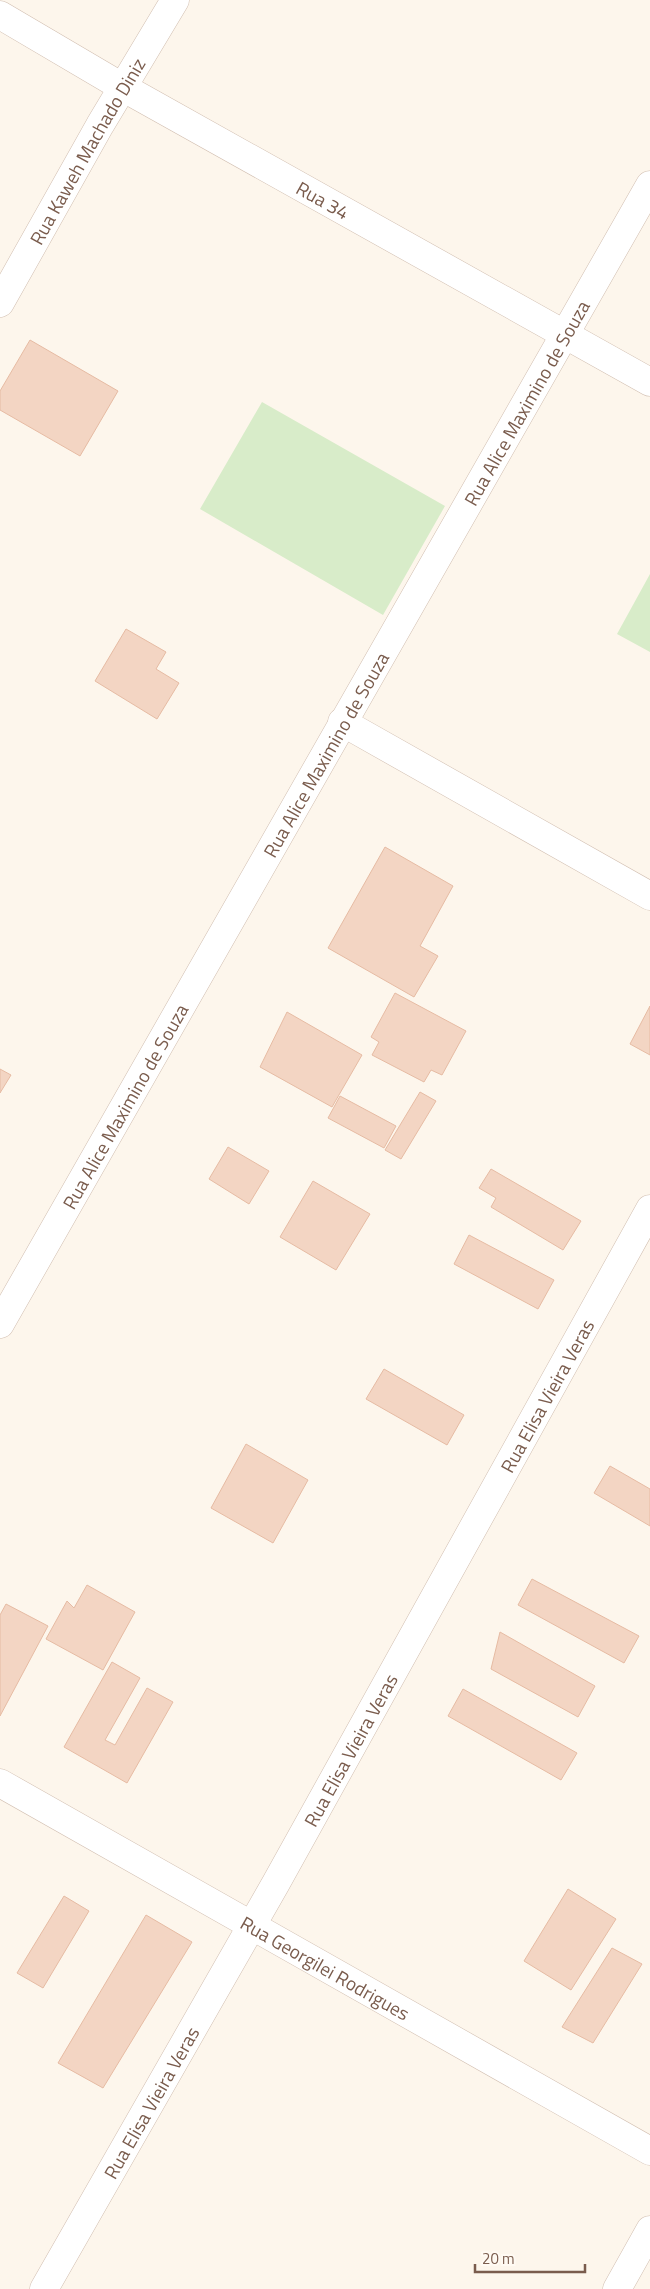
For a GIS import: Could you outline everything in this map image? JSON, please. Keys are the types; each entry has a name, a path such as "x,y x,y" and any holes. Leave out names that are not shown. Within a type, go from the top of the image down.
{"street":[{"name":"Rua Kaweh Machado Diniz","path":"0,303 100,125 124,88 175,0"},
{"name":"Rua 34","path":"0,15 124,88 650,382"},
{"name":"Rua Alice Maximino de Souza","path":"0,1324 650,185"},
{"path":"342,722 650,896"},
{"name":"Rua Elisa Vieira Veras","path":"44,2289 251,1925 650,1209"},
{"name":"Rua Georgilei Rodrigues","path":"0,1783 650,2152"},
{"path":"617,2289 650,2230"}],"green space":[{"path":"262,402 445,506 383,615 200,509"},
{"path":"650,574 650,652 617,634"}],"building":[{"path":"30,340 118,391 80,456 0,410 0,391"},
{"path":"126,629 166,652 156,669 179,683 157,719 95,681"},
{"path":"385,847 453,886 420,946 438,956 414,997 328,948"},
{"path":"395,993 466,1031 442,1075 431,1070 424,1082 372,1055 379,1042 371,1037"},
{"path":"650,1006 650,1055 630,1044"},
{"path":"287,1012 362,1055 332,1107 260,1067"},
{"path":"0,1069 11,1075 0,1093"},
{"path":"420,1092 436,1101 401,1159 385,1150"},
{"path":"340,1096 396,1126 384,1148 328,1118"},
{"path":"228,1147 269,1171 249,1204 209,1179"},
{"path":"491,1169 581,1221 563,1250 491,1207 496,1198 479,1188"},
{"path":"313,1181 370,1214 336,1270 280,1237"},
{"path":"469,1235 554,1280 538,1309 454,1264"},
{"path":"384,1369 464,1415 447,1445 366,1399"},
{"path":"246,1444 308,1480 273,1543 211,1508"},
{"path":"610,1466 650,1489 650,1526 594,1493"},
{"path":"532,1579 639,1636 624,1663 518,1605"},
{"path":"87,1585 135,1612 103,1670 46,1639 67,1601 74,1608"},
{"path":"6,1604 48,1626 0,1716 0,1615"},
{"path":"500,1632 595,1686 578,1717 491,1669"},
{"path":"112,1662 140,1678 105,1740 115,1745 147,1688 173,1702 127,1783 64,1747"},
{"path":"463,1689 577,1753 561,1780 448,1716"},
{"path":"568,1889 616,1919 571,1990 524,1961"},
{"path":"64,1896 89,1911 43,1988 17,1973"},
{"path":"146,1915 192,1942 103,2088 58,2063"},
{"path":"612,1948 642,1964 593,2043 562,2027"}]}
